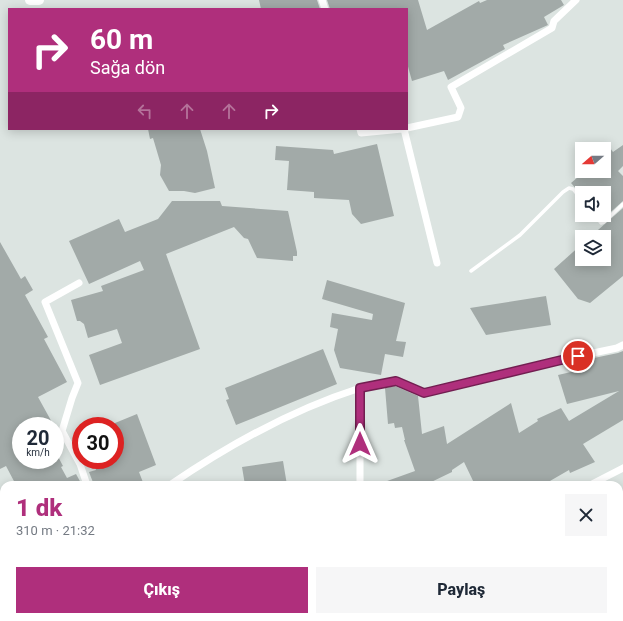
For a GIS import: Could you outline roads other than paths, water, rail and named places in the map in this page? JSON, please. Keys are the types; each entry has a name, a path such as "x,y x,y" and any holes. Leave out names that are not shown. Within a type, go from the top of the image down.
{"street":[{"path":"30,0 39,0"},
{"path":"408,128 458,117 461,108 450,87 552,28 554,21 576,0"},
{"path":"360,130 361,133 392,130"},
{"path":"403,130 437,263"},
{"path":"79,283 45,302 78,383 62,431 80,464 86,481"},
{"path":"176,481 200,464 250,434 328,398 360,388 396,381 424,393 536,365 616,348 623,345"},
{"path":"360,388 360,481"},
{"path":"598,481 623,468"}],"lane":[{"path":"471,271 520,236 563,192 569,188 575,191"},
{"path":"611,215 623,204"}]}
